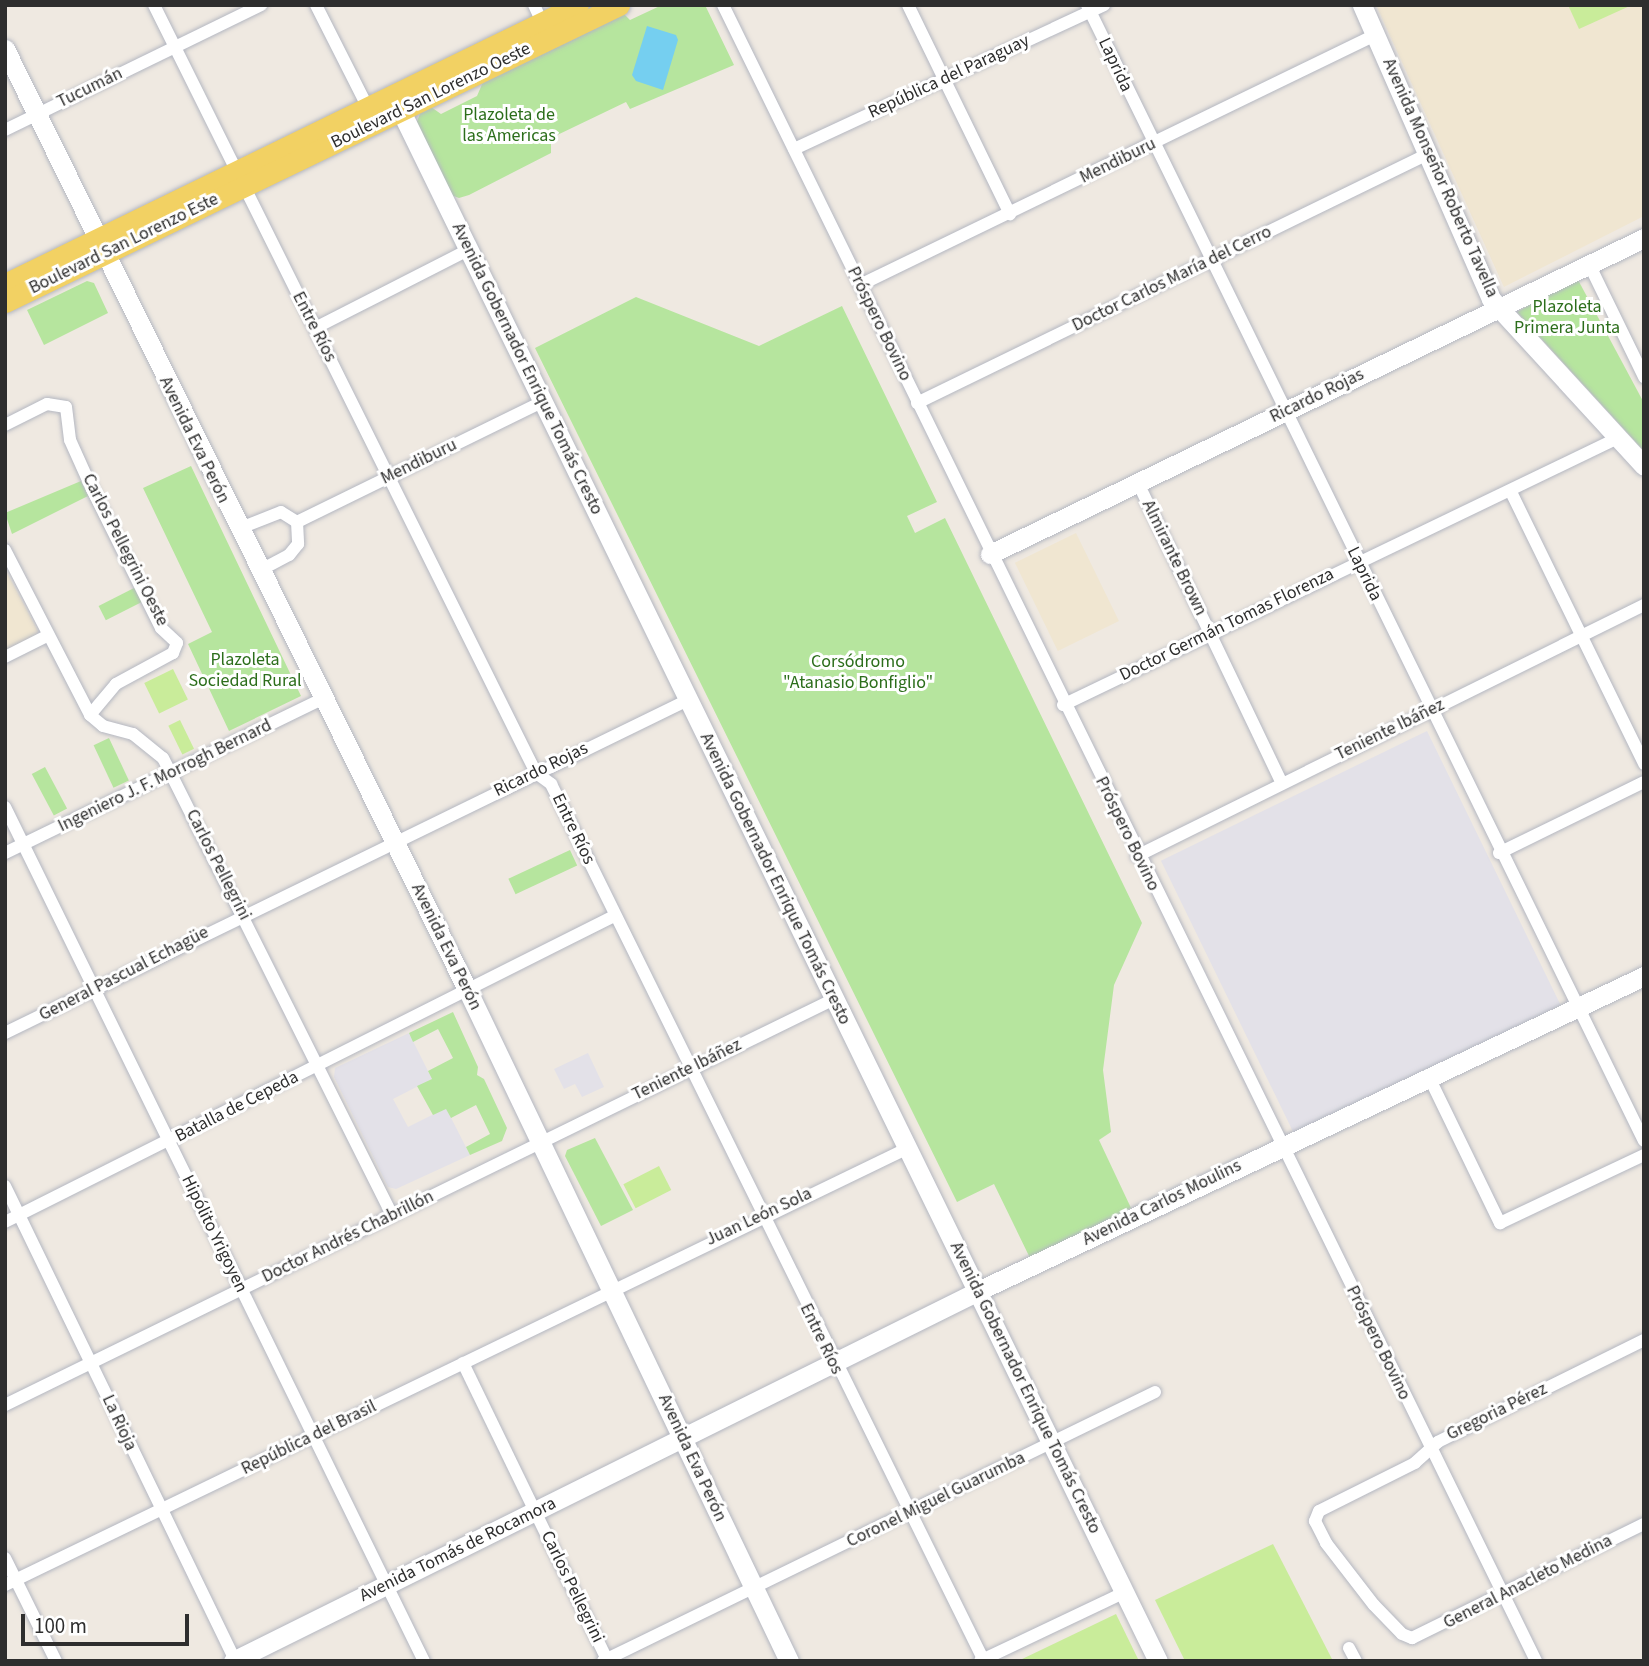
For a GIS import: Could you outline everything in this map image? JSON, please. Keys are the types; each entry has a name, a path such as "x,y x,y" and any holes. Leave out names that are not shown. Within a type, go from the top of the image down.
{"main road":[{"name":"Boulevard San Lorenzo Oeste","path":"238,178 394,108 542,22 578,5"},
{"name":"Boulevard San Lorenzo Oeste","path":"542,22 619,5"},
{"name":"Boulevard San Lorenzo Oeste","path":"238,178 366,109 394,108"},
{"name":"Boulevard San Lorenzo Este","path":"5,284 100,245 238,178"},
{"name":"Boulevard San Lorenzo Este","path":"5,302 100,245"}],"street":[{"name":"Entre Ríos","path":"155,5 238,178 390,476 536,773 551,784 832,1362 981,1660"},
{"name":"Tucumán","path":"5,130 261,5"},
{"path":"316,5 366,109"},
{"name":"Próspero Bovino","path":"723,5 1137,856 1536,1661"},
{"path":"908,5 1010,214"},
{"name":"República del Paraguay","path":"794,149 1088,8 1104,5"},
{"name":"Avenida Monseñor Roberto Tavella","path":"1362,5 1480,279 1500,308 1644,466"},
{"name":"Laprida","path":"1088,8 1499,853 1644,1141"},
{"name":"Mendiburu","path":"860,285 1376,35"},
{"name":"Avenida Eva Perón","path":"5,49 238,529 261,570 467,989 789,1661"},
{"name":"Avenida Gobernador Enrique Tomás Cresto","path":"394,108 468,250 1158,1661"},
{"name":"Doctor Carlos María del Cerro","path":"917,403 1428,154"},
{"name":"Ricardo Rojas","path":"990,554 1644,238"},
{"path":"315,328 468,250"},
{"path":"1589,264 1644,377"},
{"name":"Mendiburu","path":"297,522 542,402"},
{"name":"Carlos Pellegrini Oeste","path":"5,425 47,404 66,407 70,440 92,489 161,628 177,643 173,653 116,684 90,715"},
{"name":"Doctor Germán Tomas Florenza","path":"1063,705 1511,492 1618,438"},
{"name":"Almirante Brown","path":"1138,483 1282,783"},
{"path":"1511,492 1644,764"},
{"path":"238,529 281,512 297,522 298,544 289,555 261,570"},
{"path":"5,550 90,715"},
{"name":"Teniente Ibáñez","path":"1137,856 1644,606"},
{"path":"5,657 47,636"},
{"name":"Ingeniero J. F. Morrogh Bernard","path":"5,853 324,698"},
{"name":"Ricardo Rojas","path":"394,840 688,700"},
{"name":"Carlos Pellegrini","path":"90,715 103,726 133,734 163,758 392,1215"},
{"path":"1499,853 1644,782"},
{"name":"Hipólito Yrigoyen","path":"5,807 424,1661"},
{"name":"General Pascual Echagüe","path":"5,1033 394,840"},
{"path":"467,989 614,916"},
{"name":"Avenida Carlos Moulins","path":"682,1436 1428,1075 1644,976"},
{"name":"Batalla de Cepeda","path":"5,1222 169,1143 467,989"},
{"name":"Teniente Ibáñez","path":"541,1143 834,999"},
{"path":"1428,1075 1500,1223 1644,1155"},
{"name":"Doctor Andrés Chabrillón","path":"5,1405 541,1143"},
{"name":"Juan León Sola","path":"611,1288 908,1147"},
{"name":"La Rioja","path":"5,1186 234,1660"},
{"name":"República del Brasil","path":"11,1582 161,1512 611,1288"},
{"name":"Gregoria Pérez","path":"1412,1638 1402,1634 1374,1605 1326,1543 1316,1529 1319,1511 1415,1463 1431,1449 1644,1340"},
{"name":"Carlos Pellegrini","path":"463,1363 606,1660"},
{"name":"Coronel Miguel Guarumba","path":"606,1660 1155,1392"},
{"name":"Avenida Tomás de Rocamora","path":"234,1660 536,1513 682,1436"},
{"name":"General Anacleto Medina","path":"1412,1638 1644,1524"},
{"path":"5,1558 11,1582 56,1661"},
{"path":"981,1660 1125,1592"},
{"path":"1349,1648 1356,1661"}],"shaded area":[{"path":"1376,5 1644,5 1644,216 1504,287"},
{"path":"1076,533 1119,621 1058,651 1015,563"},
{"path":"5,569 38,631 37,639 5,653"},
{"path":"1427,731 1561,1005 1295,1135 1161,861"},
{"path":"409,1033 432,1079 393,1099 408,1127 446,1108 470,1155 396,1189 388,1187 334,1077 335,1068"},
{"path":"588,1053 604,1087 582,1097 575,1084 564,1089 554,1069"}],"green space":[{"name":"Plazoleta de las Americas","path":"662,5 705,5 734,65 630,109 626,102 551,138 551,153 469,195 459,198 451,195 416,124 421,111 431,107 441,114 477,96 483,82 623,13 630,20"},
{"path":"1568,5 1632,5 1579,29"},
{"name":"Plazoleta Primera Junta","path":"1577,278 1644,403 1644,451 1517,312"},
{"path":"87,281 94,283 108,313 44,345 27,310"},
{"name":"Corsódromo \"Atanasio Bonfiglio\"","path":"636,297 759,346 842,306 937,502 907,516 915,533 945,518 1142,923 1114,985 1103,1070 1111,1132 1099,1140 1131,1208 1030,1258 994,1184 957,1202 535,348"},
{"name":"Plazoleta Sociedad Rural","path":"191,466 301,696 229,731 188,644 212,632 143,488"},
{"path":"81,481 88,496 12,534 5,513"},
{"path":"136,587 143,601 106,620 99,606"},
{"path":"173,669 188,700 159,714 144,683"},
{"path":"180,720 194,749 182,754 168,726"},
{"path":"109,738 129,781 113,788 94,745"},
{"path":"45,767 67,808 54,816 32,774"},
{"path":"570,850 577,865 516,894 508,879"},
{"path":"453,1012 478,1067 477,1075 484,1079 507,1128 502,1141 470,1155 466,1147 490,1134 476,1105 451,1118 446,1109 433,1115 417,1086 432,1079 428,1071 453,1058 438,1029 413,1042 409,1033"},
{"path":"595,1138 633,1210 601,1226 565,1156 567,1150"},
{"path":"659,1166 671,1190 636,1208 623,1184"},
{"path":"1273,1544 1333,1661 1185,1661 1155,1600"},
{"path":"1116,1614 1139,1661 1018,1661"}],"water":[{"path":"647,26 676,35 678,40 663,90 636,81 632,75"}]}
